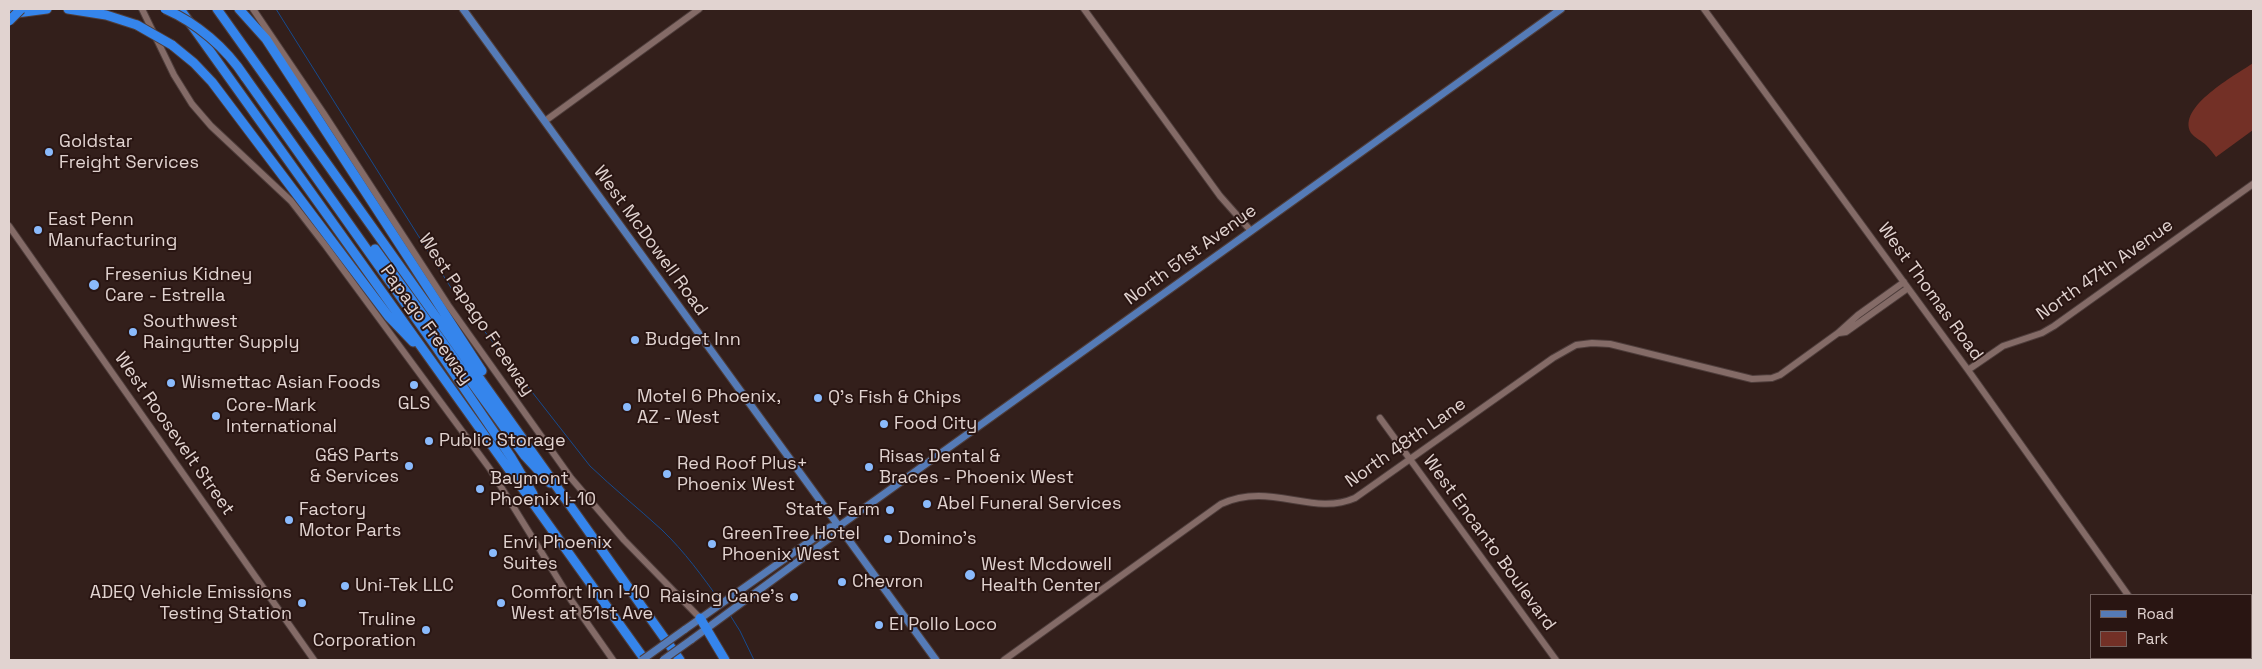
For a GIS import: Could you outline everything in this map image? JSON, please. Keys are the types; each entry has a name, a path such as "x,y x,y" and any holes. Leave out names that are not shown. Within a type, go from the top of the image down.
{"highway":[{"path":"9,21 21,9"},
{"path":"9,14 47,9"},
{"path":"68,9 106,15 137,25 172,45 190,59 212,82 389,317 435,365"},
{"path":"165,9 207,36 246,76 525,456 574,509"},
{"path":"175,9 210,31 228,49 511,457 561,541"},
{"name":"Papago Freeway","path":"180,9 644,660"},
{"name":"Papago Freeway","path":"219,9 680,660"},
{"path":"239,9 266,39 430,293 477,362 495,398"},
{"path":"700,618 708,628 726,660"}],"main road":[{"name":"West McDowell Road","path":"463,9 936,660"},
{"name":"North 51st Avenue","path":"663,660 834,535 839,526 1561,9"},
{"name":"North 51st Avenue","path":"644,660 700,618 830,527 839,526"},
{"path":"744,601 779,570 780,562"}],"street":[{"path":"142,9 174,75 192,104 211,126 291,201 326,245 490,468 571,600 613,660"},
{"name":"West Papago Freeway","path":"252,9 314,98 448,305 571,478 609,524 700,618"},
{"path":"545,121 698,9"},
{"path":"1084,9 1220,196 1251,231"},
{"name":"West Thomas Road","path":"1704,9 1968,370 2127,594"},
{"name":"North 47th Avenue","path":"1968,370 2003,346 2048,330 2253,184"},
{"name":"West Roosevelt Street","path":"9,226 314,660"},
{"name":"North 48th Lane","path":"1004,660 1221,504 1238,497 1253,495 1338,504 1362,495 1553,358 1576,345 1592,343 1610,344 1764,384 1780,375 1838,334 1858,315 1906,285"},
{"name":"West Encanto Boulevard","path":"1380,418 1556,660"}],"green space":[{"path":"2253,63 2253,130 2216,157 2206,145 2191,133 2189,123 2192,113 2210,93"}],"waterway":[{"path":"276,9 453,291 590,466 670,538 693,564 720,601"},
{"path":"730,615 754,660"}],"place":[{"name":"Goldstar Freight Services","path":"49,152"},
{"name":"East Penn Manufacturing","path":"38,230"},
{"name":"Fresenius Kidney Care - Estrella","path":"94,285"},
{"name":"Southwest Raingutter Supply","path":"133,332"},
{"name":"Budget Inn","path":"635,340"},
{"name":"Wismettac Asian Foods","path":"171,383"},
{"name":"GLS","path":"414,385"},
{"name":"Q's Fish & Chips","path":"818,398"},
{"name":"Motel 6 Phoenix, AZ - West","path":"627,407"},
{"name":"Core-Mark International","path":"216,416"},
{"name":"Food City","path":"884,424"},
{"name":"Public Storage","path":"429,441"},
{"name":"G&S Parts & Services","path":"409,466"},
{"name":"Risas Dental & Braces - Phoenix West","path":"869,467"},
{"name":"Red Roof Plus+ Phoenix West","path":"667,474"},
{"name":"Baymont Phoenix I-10","path":"480,489"},
{"name":"Abel Funeral Services","path":"927,504"},
{"name":"State Farm","path":"890,510"},
{"name":"Factory Motor Parts","path":"289,520"},
{"name":"Domino's","path":"888,539"},
{"name":"GreenTree Hotel Phoenix West","path":"712,544"},
{"name":"Envi Phoenix Suites","path":"493,553"},
{"name":"West Mcdowell Health Center","path":"970,575"},
{"name":"Chevron","path":"842,582"},
{"name":"Uni-Tek LLC","path":"345,586"},
{"name":"Raising Cane's","path":"794,597"},
{"name":"ADEQ Vehicle Emissions Testing Station","path":"302,603"},
{"name":"Comfort Inn I-10 West at 51st Ave","path":"501,603"},
{"name":"El Pollo Loco","path":"879,625"},
{"name":"Truline Corporation","path":"426,630"}]}
